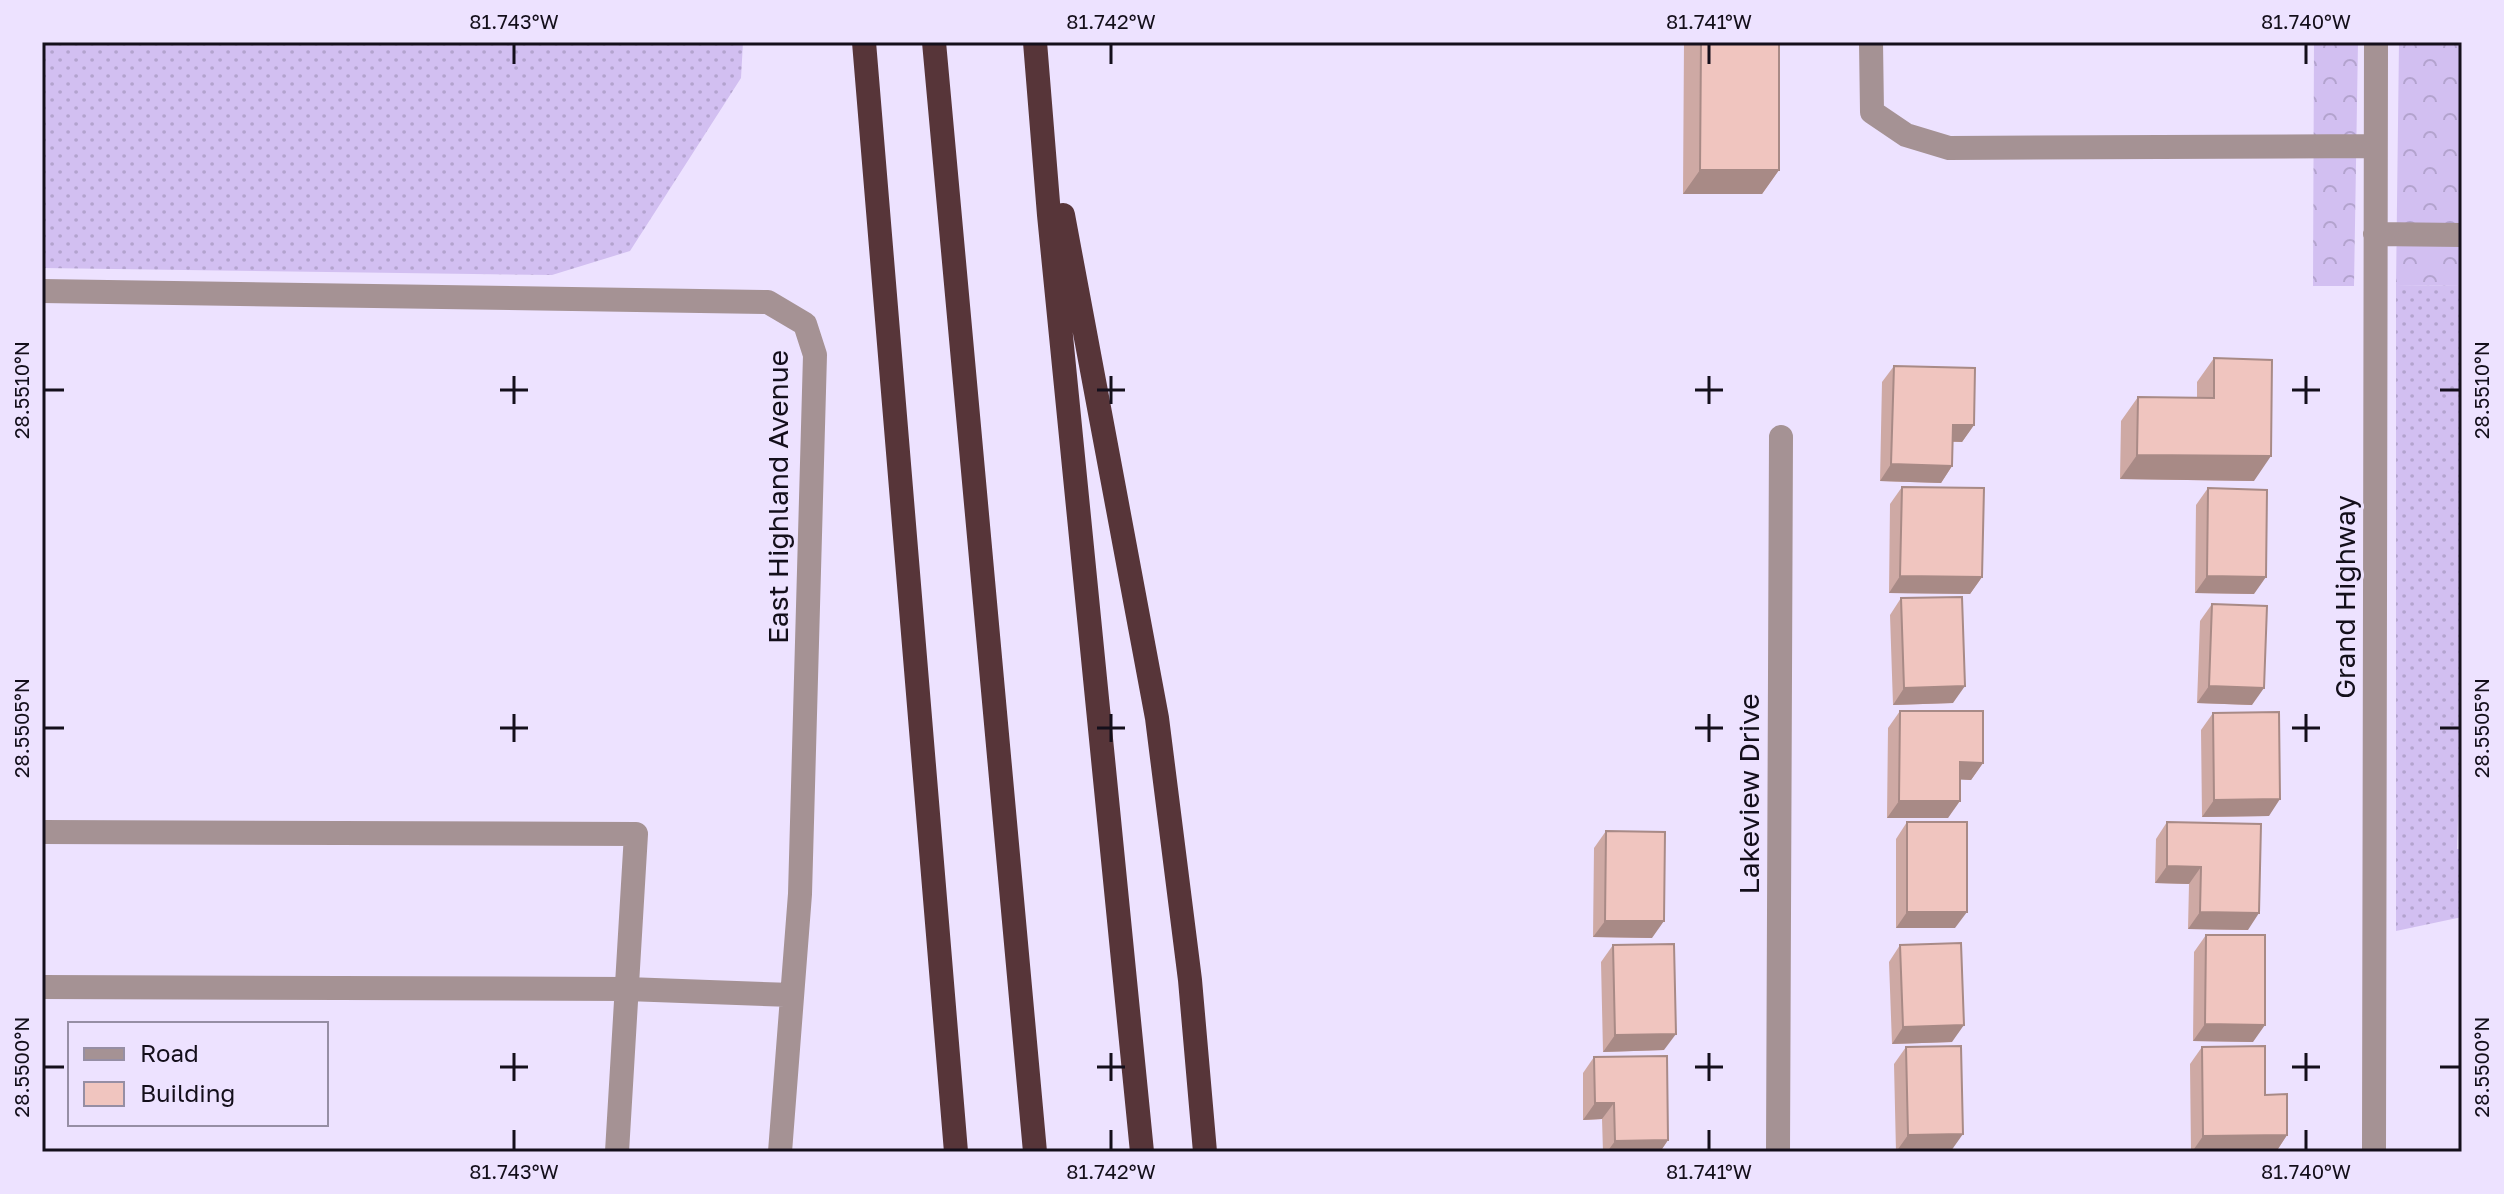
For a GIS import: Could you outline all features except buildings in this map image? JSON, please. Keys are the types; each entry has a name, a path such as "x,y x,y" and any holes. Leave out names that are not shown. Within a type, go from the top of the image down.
{"highway":[{"path":"864,42 956,1152"},
{"path":"934,42 1035,1152"},
{"path":"1035,42 1052,247 1142,1152"},
{"path":"1038,83 1157,718 1190,980 1205,1152"}],"street":[{"path":"1871,42 1872,112 1906,135 1949,148 2375,146"},
{"name":"Grand Highway","path":"2374,1152 2376,42"},
{"path":"2375,234 2462,235"},
{"name":"East Highland Avenue","path":"42,291 768,302 805,324 815,355 800,894 780,1152"},
{"name":"Lakeview Drive","path":"1778,1152 1781,437"},
{"path":"42,832 636,834 617,1152"},
{"path":"42,987 627,989 792,995"}],"green space":[{"path":"42,42 743,42 741,78 630,251 552,275 42,268"},
{"path":"2314,42 2358,42 2354,286 2313,286"},
{"path":"2399,42 2462,42 2462,285 2396,286"},
{"path":"2462,285 2462,694 2457,849 2462,849 2462,917 2396,931 2396,286"}]}
